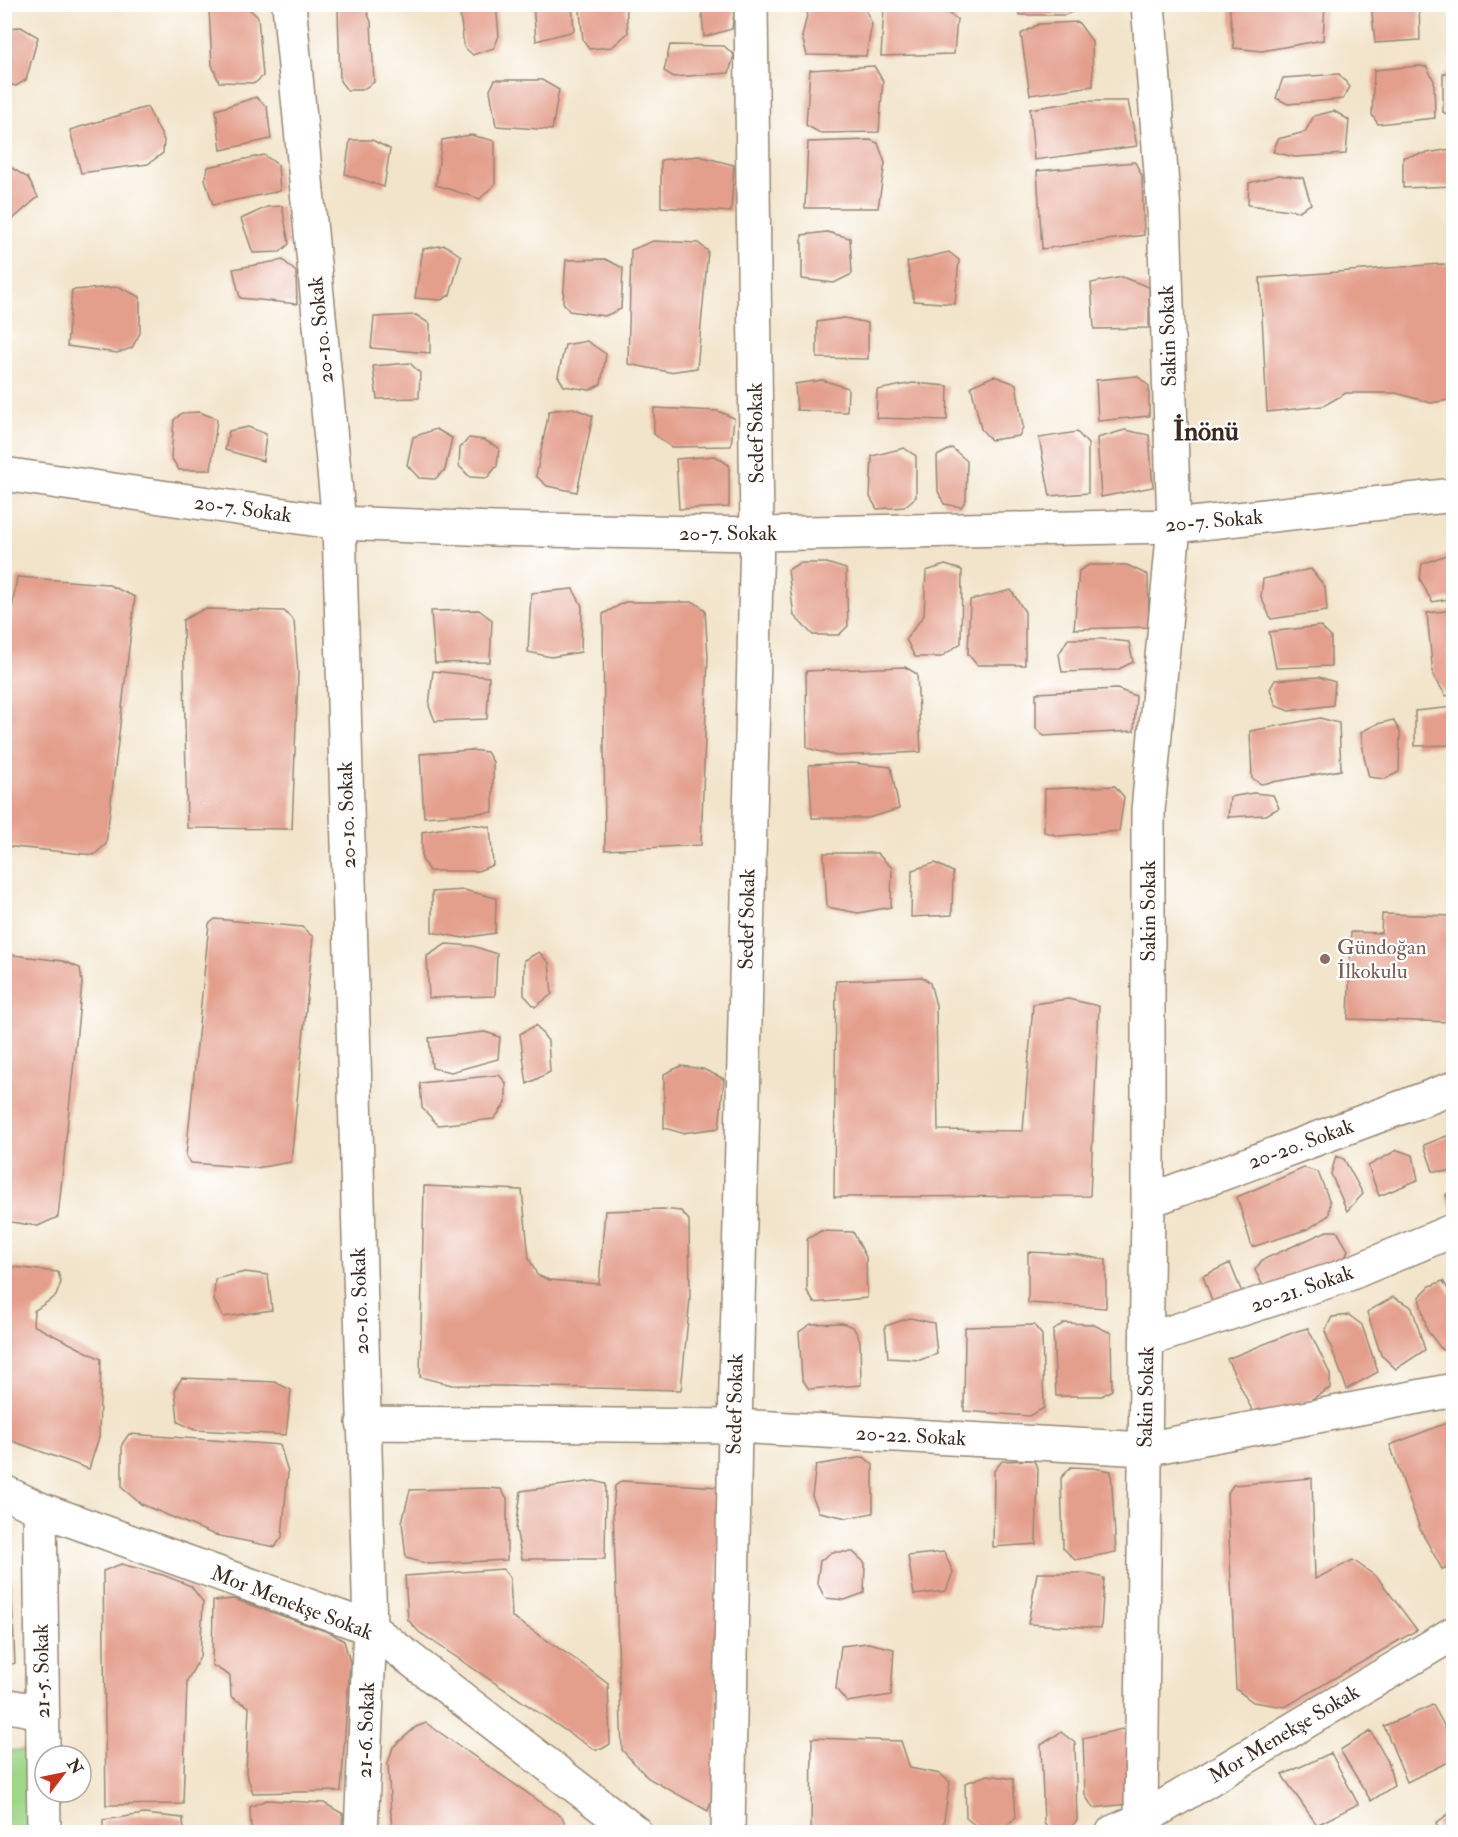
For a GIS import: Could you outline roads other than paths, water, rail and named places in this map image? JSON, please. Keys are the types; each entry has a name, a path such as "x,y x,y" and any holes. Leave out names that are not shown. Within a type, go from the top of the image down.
{"street":[{"name":"20-10. Sokak","path":"289,4 339,523 370,1628"},
{"name":"Sedef Sokak","path":"728,1833 735,1426 757,534 751,4"},
{"name":"Sakin Sokak","path":"1133,1828 1147,1340 1148,811 1174,526 1164,210 1148,4"},
{"name":"20-7. Sokak","path":"4,474 339,523 494,529 757,534 1174,526 1454,495"},
{"name":"20-20. Sokak","path":"1148,1201 1454,1088"},
{"name":"20-21. Sokak","path":"1147,1340 1344,1276 1454,1230"},
{"name":"20-22. Sokak","path":"363,1423 735,1426 1145,1449 1454,1390"},
{"name":"Mor Menekşe Sokak","path":"4,1492 40,1509 370,1628 635,1833"},
{"name":"21-5. Sokak","path":"40,1509 44,1833"},
{"name":"21-6. Sokak","path":"362,1833 370,1628"},
{"name":"Mor Menekşe Sokak","path":"1133,1828 1454,1633"},
{"path":"4,1705 42,1712"}],"place":[{"name":"Gündoğan İlkokulu","path":"1325,959"}],"district":[{"name":"İnönü","path":"1206,431"}]}
